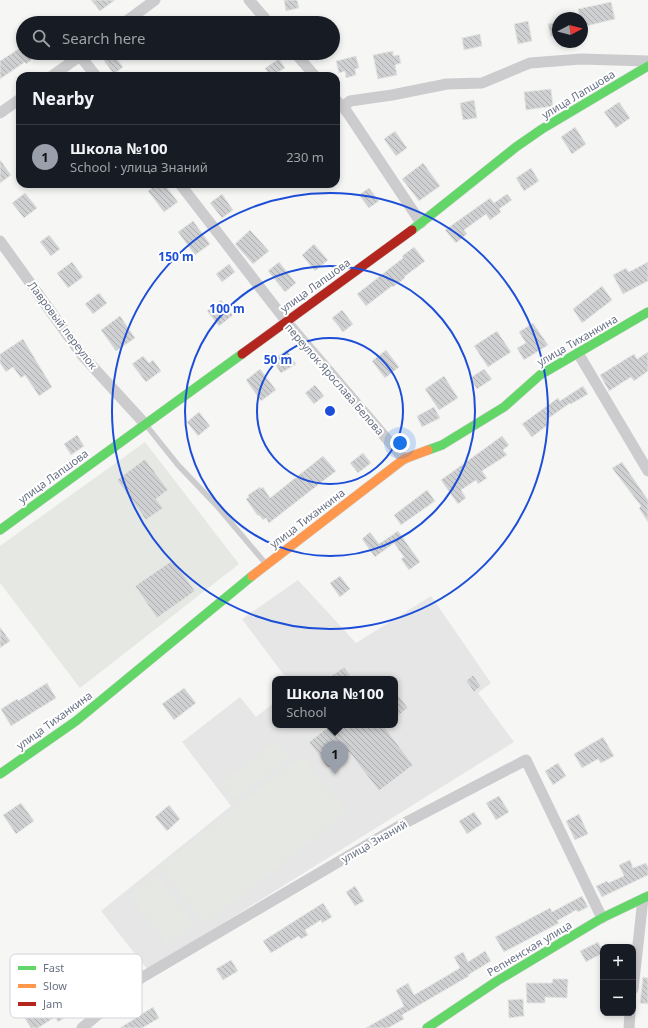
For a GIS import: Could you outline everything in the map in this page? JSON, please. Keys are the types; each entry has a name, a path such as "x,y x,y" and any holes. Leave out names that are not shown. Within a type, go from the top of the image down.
{"street":[{"path":"133,16 155,0"},
{"path":"249,0 263,16"},
{"path":"340,104 350,101 392,96 447,84 482,82 530,63 581,59 648,61"},
{"path":"58,72 75,60"},
{"path":"85,60 93,72"},
{"path":"301,60 312,72"},
{"name":"улица Лапшова","path":"0,530 421,223 522,143 648,66"},
{"path":"0,113 16,101"},
{"path":"340,105 421,223"},
{"name":"переулок Ярослава Белова","path":"183,188 286,321 404,459"},
{"name":"Лавровый переулок","path":"0,241 82,355 146,424"},
{"name":"улица Тиханкина","path":"0,774 76,721 266,564 404,459 442,445 504,407 540,375 648,312"},
{"path":"578,353 648,471"},
{"name":"улица Знаний","path":"142,977 400,825 526,760 602,918"},
{"path":"634,980 645,897"},
{"name":"Репненская улица","path":"428,1028 496,982 602,918 645,897"},
{"path":"629,1028 630,1016"},
{"name":"улица Знаний","path":"82,1028 94,1018"}],"lane":[{"path":"146,424 178,465 217,506 266,564"}],"shaded area":[{"path":"145,442 239,564 80,688 0,583 0,546"},
{"path":"298,580 356,643 431,596 491,683 478,693 514,742 148,970 142,962 142,954 135,954 101,911 231,806 182,742 240,697 256,717 272,704 272,728 398,728 398,676 285,676 242,619"},
{"path":"277,741 290,758 234,800 222,783"},
{"path":"302,756 347,813 205,924 160,866"},
{"path":"157,875 195,925 168,945 130,895"}],"building":[{"path":"91,0 115,0 100,11"},
{"path":"284,0 297,0 299,8 286,11"},
{"path":"611,2 615,19 588,26 588,12 578,12 578,9"},
{"path":"528,21 532,41 518,44 514,24"},
{"path":"552,23 552,36 551,36 548,24"},
{"path":"480,34 482,46 464,50 462,38"},
{"path":"16,51 16,60 31,60 26,64 25,62 0,79 0,61"},
{"path":"393,51 393,56 399,55 401,63 395,65 397,75 378,79 373,55"},
{"path":"356,56 359,68 355,69 356,75 346,78 345,71 339,72 336,61"},
{"path":"118,60 123,67 117,72 112,72 104,61"},
{"path":"280,60 285,68 278,72 268,72 265,68"},
{"path":"551,89 553,106 526,110 524,92"},
{"path":"474,100 477,118 463,120 460,103"},
{"path":"619,102 630,118 616,128 604,112"},
{"path":"575,127 586,144 572,154 561,137"},
{"path":"395,131 407,148 396,156 384,139"},
{"path":"0,160 11,175 0,183"},
{"path":"423,163 440,186 419,201 402,179"},
{"path":"531,168 539,181 524,191 516,178"},
{"path":"152,188 167,188 178,202 164,212 148,191"},
{"path":"369,188 379,201 369,208 359,195"},
{"path":"25,193 37,208 24,218 12,203"},
{"path":"222,194 233,210 222,218 210,203"},
{"path":"507,194 512,200 499,209 501,212 490,220 486,214 464,230 467,234 456,243 445,230 490,198 494,203"},
{"path":"193,221 210,244 195,255 178,232"},
{"path":"250,230 269,251 253,264 235,244"},
{"path":"49,235 60,249 51,256 40,242"},
{"path":"314,244 328,260 315,271 302,255"},
{"path":"414,247 425,261 404,277 405,278 366,306 357,294 403,258 402,256"},
{"path":"72,262 83,277 68,288 57,273"},
{"path":"279,262 296,283 285,292 268,271"},
{"path":"648,262 648,281 623,294 613,275 626,268 629,272"},
{"path":"229,264 235,272 222,282 216,274"},
{"path":"602,286 612,300 582,323 573,309"},
{"path":"99,293 107,303 93,314 85,304"},
{"path":"221,300 233,315 219,326 207,311"},
{"path":"342,310 353,324 343,332 332,318"},
{"path":"120,316 135,338 116,351 101,330"},
{"path":"533,323 548,345 524,360 517,348 526,343 519,332"},
{"path":"497,331 511,352 488,367 474,346"},
{"path":"23,339 52,387 39,396 25,375 21,378 13,367 6,372 0,363 0,354"},
{"path":"287,350 296,364 281,373 272,360"},
{"path":"386,350 399,367 385,378 372,361"},
{"path":"648,352 648,371 634,381 631,377 609,391 600,375 634,354 637,359"},
{"path":"143,356 149,363 153,360 161,371 146,382 132,364"},
{"path":"260,369 276,390 261,401 246,380"},
{"path":"484,369 492,379 477,389 470,378"},
{"path":"444,376 458,398 439,410 425,389"},
{"path":"315,385 324,396 314,404 305,393"},
{"path":"583,386 588,394 571,404 570,403 546,420 549,424 532,437 522,424 558,398 560,401"},
{"path":"434,407 440,418 422,427 417,416"},
{"path":"199,412 210,426 198,436 187,422"},
{"path":"77,435 84,446 71,455 64,444"},
{"path":"502,436 509,445 503,450 507,455 482,471 487,478 478,484 476,480 461,490 466,498 458,504 441,480"},
{"path":"363,453 371,463 358,473 350,463"},
{"path":"323,456 336,471 269,523 266,518 263,520 259,515 258,516 246,499 249,497 248,495 260,487 261,489 263,487 270,498"},
{"path":"145,459 168,490 156,499 163,508 146,520 117,480"},
{"path":"622,462 648,500 648,522 639,508 641,506 612,468"},
{"path":"427,490 435,501 401,525 394,515"},
{"path":"398,531 420,562 409,570 401,559 404,557 394,543 375,557 362,539 370,532 379,544"},
{"path":"173,560 195,591 157,618 135,586"},
{"path":"340,576 350,589 340,597 330,583"},
{"path":"0,627 10,641 0,648"},
{"path":"344,667 351,676 331,676"},
{"path":"473,675 481,686 474,692 466,681"},
{"path":"47,683 56,698 11,726 1,709 17,699 18,701"},
{"path":"184,688 196,703 174,720 162,704"},
{"path":"398,695 408,708 398,716"},
{"path":"327,728 385,728 413,765 379,791 349,752 328,768 309,742"},
{"path":"603,737 614,756 601,763 598,759 582,768 574,754"},
{"path":"558,763 566,776 553,785 545,771"},
{"path":"499,796 509,812 496,820 486,803"},
{"path":"21,803 34,821 16,834 3,815"},
{"path":"169,805 180,819 167,831 155,817"},
{"path":"474,812 482,824 467,834 459,821"},
{"path":"579,814 588,834 575,840 566,821"},
{"path":"630,860 633,868 646,863 648,867 648,875 602,897 596,886 607,881 608,883 624,876 619,865"},
{"path":"355,886 364,901 355,906 346,892"},
{"path":"582,896 588,907 578,912 576,910 557,921 559,923 504,952 495,937 550,908 552,912"},
{"path":"323,903 332,917 322,923 321,920 305,930 308,935 301,939 299,936 271,953 263,941"},
{"path":"598,942 600,946 600,955 586,962 580,951"},
{"path":"485,951 491,961 468,975 469,976 402,1015 404,1019 388,1028 366,1028 404,1006 396,990 408,983 414,995 460,968 454,957 463,952 468,962"},
{"path":"231,960 238,971 223,980 216,969"},
{"path":"643,977 648,978 648,1004 640,1003"},
{"path":"553,979 568,979 567,998 545,997 545,1003 527,1003 526,983 552,983"},
{"path":"523,999 524,1016 509,1018 508,1000"},
{"path":"153,1007 159,1018 142,1028 120,1028 136,1018 142,1018 142,1014"},
{"path":"25,1018 53,1018 38,1028 31,1028"},
{"path":"56,1018 64,1018 58,1022"}],"traffic: fast":[{"path":"412,230 516,147 542,129 648,66"},
{"path":"428,450 442,445 504,407 540,375 648,312"},
{"path":"0,530 242,354"},
{"path":"0,774 76,721 252,576"},
{"path":"427,1028 497,981 602,918 648,896"}],"traffic: slow":[{"path":"252,576 404,459 428,450"}],"traffic: jam":[{"path":"242,354 412,230"}],"place":[{"name":"Школа №100","path":"335,774"}]}
